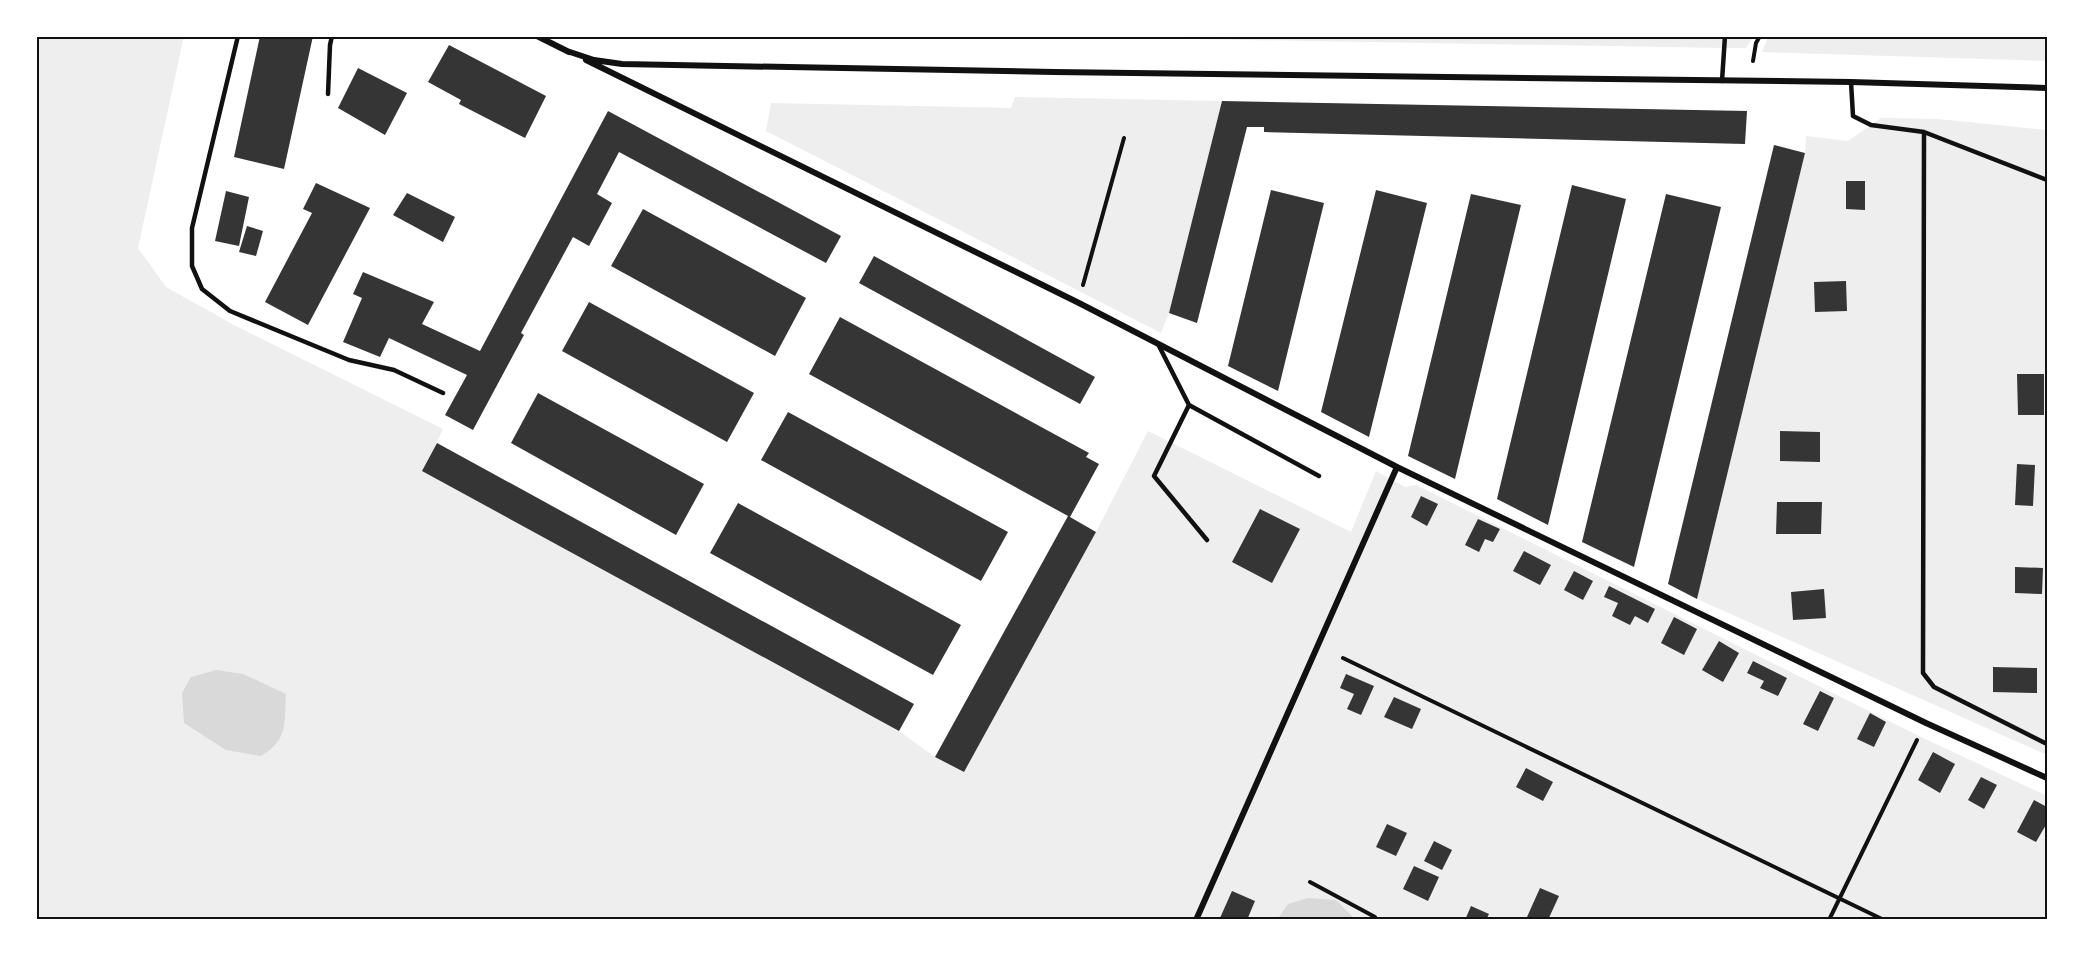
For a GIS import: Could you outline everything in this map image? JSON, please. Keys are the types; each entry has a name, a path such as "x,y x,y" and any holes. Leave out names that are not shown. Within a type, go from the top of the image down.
{"street":[{"path":"537,36 1078,303 1397,467 1926,723 2047,778"},
{"path":"567,51 594,60 622,64 1851,82 2047,88"},
{"path":"1196,920 1397,467"}],"lane":[{"path":"238,36 192,228 192,266 201,289 230,311 349,360 394,370 443,393"},
{"path":"328,94 332,36"},
{"path":"1722,81 1725,36"},
{"path":"1851,82 1853,116 1871,125 1924,132 2047,180"},
{"path":"1924,132 1923,673 1934,687 2047,744"},
{"path":"1157,344 1189,405 1319,476"},
{"path":"1189,405 1154,476 1207,540"}],"path":[{"path":"1078,303 1124,138"},
{"path":"1343,658 1884,920"},
{"path":"1829,920 1926,723"},
{"path":"1310,882 1375,917 1376,920"}],"shaded area":[{"path":"36,36 184,36 138,248 166,287 234,325 443,429 423,471 899,731 935,757 963,772 1096,532 1148,431 1351,532 1376,471 1405,487 1416,485 1919,736 2047,796 2047,920 36,920"},
{"path":"1012,36 1754,36 1746,48 1725,48"},
{"path":"2047,36 2047,61 1762,52 1768,37"},
{"path":"1015,97 1222,101 1169,313 1161,333 766,131 771,103 1011,108"},
{"path":"1881,118 1938,119 2047,130 2047,755 1697,599 1805,153 1806,136 1848,141"},
{"path":"216,670 243,674 286,694 285,722 281,737 270,750 261,756 226,750 184,723 182,693 191,677"},
{"path":"1308,898 1336,900 1356,920 1277,920 1288,904"}],"building":[{"path":"260,36 313,36 284,169 234,157"},
{"path":"449,45 546,96 525,138 459,104 461,100 428,82"},
{"path":"358,68 407,93 385,135 338,108"},
{"path":"1222,101 1747,111 1745,144 1264,132 1264,127 1247,127 1197,323 1169,313"},
{"path":"608,111 841,236 826,263 619,152 597,194 612,203 589,246 573,237 521,333 524,335 473,430 445,415 467,375 389,338 380,357 343,342 362,298 353,294 363,272 434,302 422,324 480,351"},
{"path":"1774,145 1805,153 1697,599 1668,584"},
{"path":"1846,181 1865,181 1865,210 1846,209"},
{"path":"316,183 370,208 308,325 265,302 312,213 303,209"},
{"path":"1572,185 1626,199 1548,525 1497,499"},
{"path":"1271,190 1324,203 1278,391 1228,366"},
{"path":"1376,190 1427,203 1369,437 1321,412"},
{"path":"226,191 249,197 239,246 215,241"},
{"path":"407,193 455,217 443,242 393,215"},
{"path":"1471,194 1521,205 1455,479 1408,456"},
{"path":"1666,194 1721,207 1634,567 1582,542"},
{"path":"643,209 806,298 775,356 611,266"},
{"path":"247,226 263,231 256,256 239,252"},
{"path":"874,256 1095,377 1080,404 859,283"},
{"path":"1846,281 1847,311 1815,312 1814,282"},
{"path":"589,302 754,393 727,442 562,351"},
{"path":"840,317 1089,453 1086,457 1099,464 1070,517 1096,532 964,772 935,757 1068,516 809,374"},
{"path":"2017,374 2044,374 2044,415 2018,415"},
{"path":"538,393 704,484 676,535 511,443"},
{"path":"788,412 1008,532 981,581 761,460"},
{"path":"1780,431 1820,432 1820,462 1780,461"},
{"path":"437,443 914,704 899,731 422,471"},
{"path":"2017,464 2035,465 2033,506 2015,505"},
{"path":"1421,496 1438,504 1427,526 1411,517"},
{"path":"1777,502 1822,502 1821,534 1776,534"},
{"path":"738,503 961,625 933,675 710,553"},
{"path":"1260,509 1300,529 1272,583 1232,562"},
{"path":"1478,519 1500,529 1493,542 1485,539 1479,552 1465,545"},
{"path":"1524,551 1551,565 1540,585 1513,571"},
{"path":"2015,567 2043,568 2042,594 2015,593"},
{"path":"1574,571 1593,581 1583,600 1564,590"},
{"path":"1609,586 1655,609 1648,623 1635,616 1630,625 1612,616 1618,603 1604,597"},
{"path":"1824,589 1826,618 1793,620 1791,592"},
{"path":"1674,617 1697,629 1684,655 1661,643"},
{"path":"1719,641 1739,653 1723,682 1702,670"},
{"path":"1753,661 1787,678 1778,696 1760,688 1764,681 1747,673"},
{"path":"1993,667 2037,668 2037,693 1993,692"},
{"path":"1346,674 1374,686 1361,715 1347,709 1354,694 1340,688"},
{"path":"1820,691 1834,698 1818,731 1803,724"},
{"path":"1394,697 1421,709 1412,729 1384,717"},
{"path":"1870,713 1886,722 1874,747 1857,739"},
{"path":"1933,752 1955,764 1940,793 1918,780"},
{"path":"1526,768 1553,782 1543,801 1516,787"},
{"path":"1981,777 1997,785 1984,809 1968,800"},
{"path":"2034,800 2047,807 2047,823 2036,842 2017,832"},
{"path":"1387,824 1407,833 1396,856 1376,847"},
{"path":"1434,841 1452,850 1442,870 1424,861"},
{"path":"1414,866 1439,877 1428,901 1403,889"},
{"path":"1540,888 1559,896 1548,920 1533,920 1527,917"},
{"path":"1232,891 1255,901 1247,920 1220,918"},
{"path":"1471,906 1489,914 1486,920 1465,920"}]}
